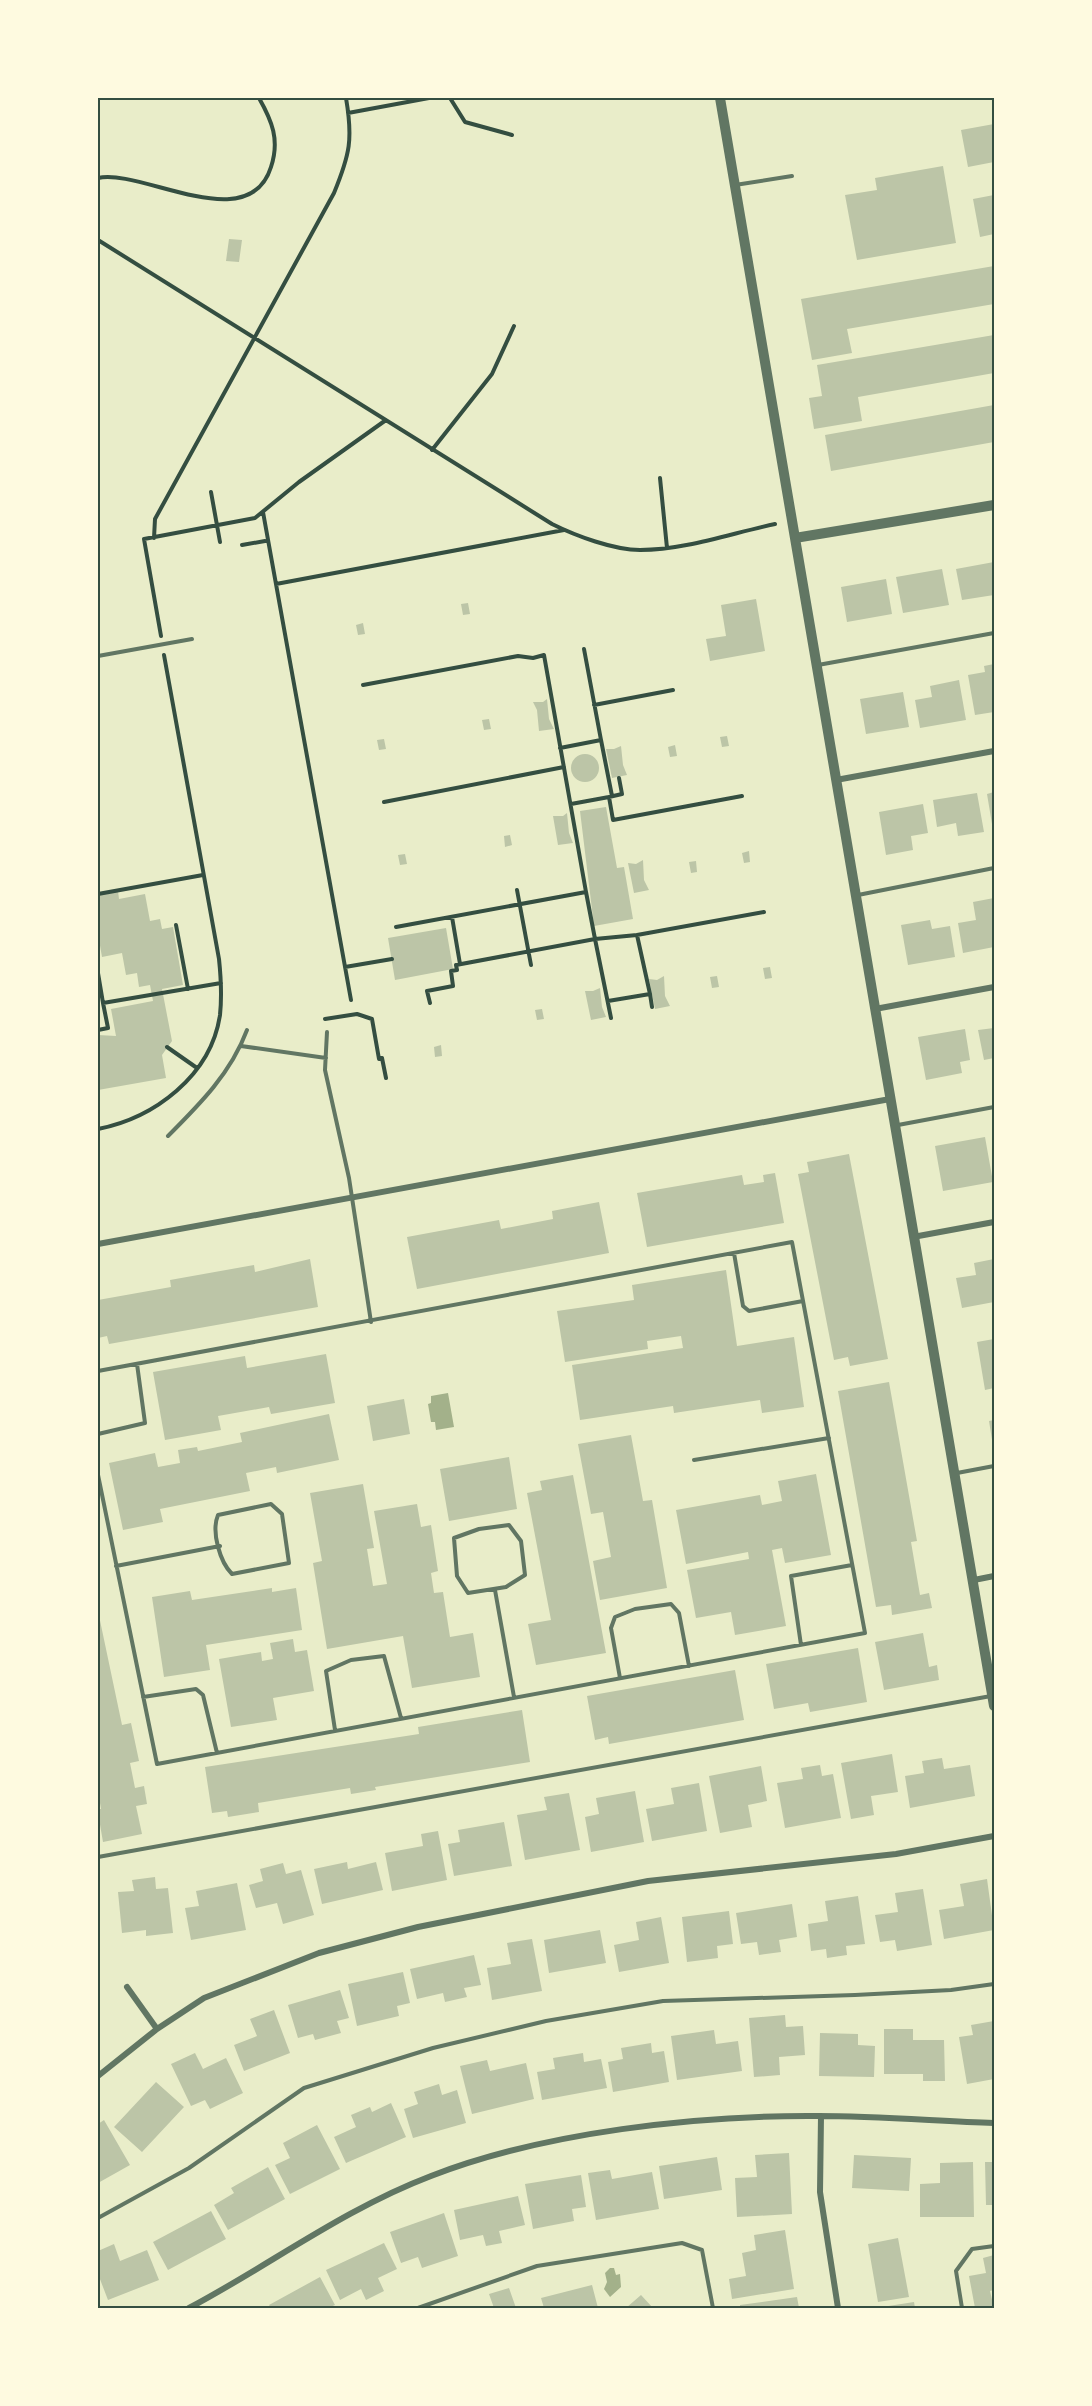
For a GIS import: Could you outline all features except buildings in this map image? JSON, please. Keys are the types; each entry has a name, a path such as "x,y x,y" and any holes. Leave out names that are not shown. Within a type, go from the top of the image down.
{"street":[{"path":"720,98 836,780 858,894 913,1237 957,1473 994,1699"},
{"path":"795,538 994,505"},
{"path":"836,780 994,752"},
{"path":"875,1009 994,987"},
{"path":"98,1244 890,1099"},
{"path":"913,1237 994,1222"},
{"path":"974,1580 994,1576"},
{"path":"98,2076 157,2029 204,1998 320,1953 418,1927 648,1881 896,1854 994,1836"},
{"path":"127,1987 157,2029"},
{"path":"189,2308 318,2231 376,2200 431,2176 491,2156 640,2128 733,2118 821,2116 994,2123"},
{"path":"821,2116 819,2192 838,2308"}],"lane":[{"path":"735,185 792,176"},
{"path":"818,666 994,633"},
{"path":"98,656 192,639"},
{"path":"858,894 994,868"},
{"path":"168,1136 206,1099 241,1046 247,1030"},
{"path":"327,1032 325,1070 352,1197 371,1322"},
{"path":"241,1046 326,1058"},
{"path":"895,1126 994,1107"},
{"path":"98,1371 792,1242 865,1633 157,1764 98,1475"},
{"path":"734,1253 743,1306 749,1311 803,1301"},
{"path":"98,1434 145,1423 137,1364"},
{"path":"694,1460 829,1438"},
{"path":"957,1473 994,1466"},
{"path":"272,1504 282,1514 289,1563 232,1574 223,1565 220,1546 214,1524 218,1515 272,1504"},
{"path":"509,1526 521,1541 525,1575 495,1590 468,1593 457,1576 454,1538 479,1529 509,1526"},
{"path":"116,1566 220,1546"},
{"path":"801,1645 791,1576 852,1565"},
{"path":"495,1590 514,1697"},
{"path":"620,1678 611,1628 615,1617 635,1609 671,1605 679,1613 689,1666"},
{"path":"335,1730 326,1671 351,1660 384,1656 401,1718"},
{"path":"144,1697 196,1689 203,1695 217,1753"},
{"path":"98,1857 994,1699"},
{"path":"98,2218 189,2168 304,2088 433,2048 546,2021 663,2001 865,1995 951,1990 994,1984"},
{"path":"418,2308 537,2266 682,2243 702,2250 713,2308"},
{"path":"962,2308 956,2271 972,2249 994,2246"}],"path":[{"path":"98,178 120,176 211,199 230,199 256,189 269,174 276,142 273,122 259,98"},
{"path":"154,538 155,519 318,222 346,164 352,132 346,98"},
{"path":"348,113 429,98"},
{"path":"450,98 465,122 513,135"},
{"path":"98,240 432,450 576,536 638,550 667,548 776,524"},
{"path":"432,450 492,374 514,326"},
{"path":"98,1129 114,1126 157,1108 186,1082 197,1068 215,1033 219,1016 221,983 144,539 255,518 299,482 386,420"},
{"path":"660,478 667,548"},
{"path":"211,492 220,542"},
{"path":"263,512 351,1000"},
{"path":"276,584 564,530"},
{"path":"243,545 265,541"},
{"path":"584,649 611,797 613,820 742,796"},
{"path":"363,685 518,656 532,658 544,655 611,1018"},
{"path":"594,705 673,690"},
{"path":"560,748 601,740"},
{"path":"384,802 564,768"},
{"path":"571,804 622,794 619,778"},
{"path":"98,894 203,875"},
{"path":"517,890 531,965"},
{"path":"396,927 586,892"},
{"path":"430,1003 427,991 453,986 451,971 456,970 456,965 595,939 637,935 764,912"},
{"path":"452,917 460,964"},
{"path":"176,925 188,989"},
{"path":"637,935 652,1007"},
{"path":"345,967 392,959"},
{"path":"98,973 108,1028 98,1030"},
{"path":"103,1003 221,983"},
{"path":"608,1001 650,994"},
{"path":"325,1019 357,1014 372,1019 379,1059 382,1058 386,1078"},
{"path":"167,1047 197,1068"}],"shaded area":[{"path":"448,1393 454,1427 436,1430 435,1422 431,1422 428,1404 431,1403 431,1396"},
{"path":"610,2268 614,2268 616,2275 620,2274 621,2287 610,2297 604,2289 607,2282 605,2273"}]}
